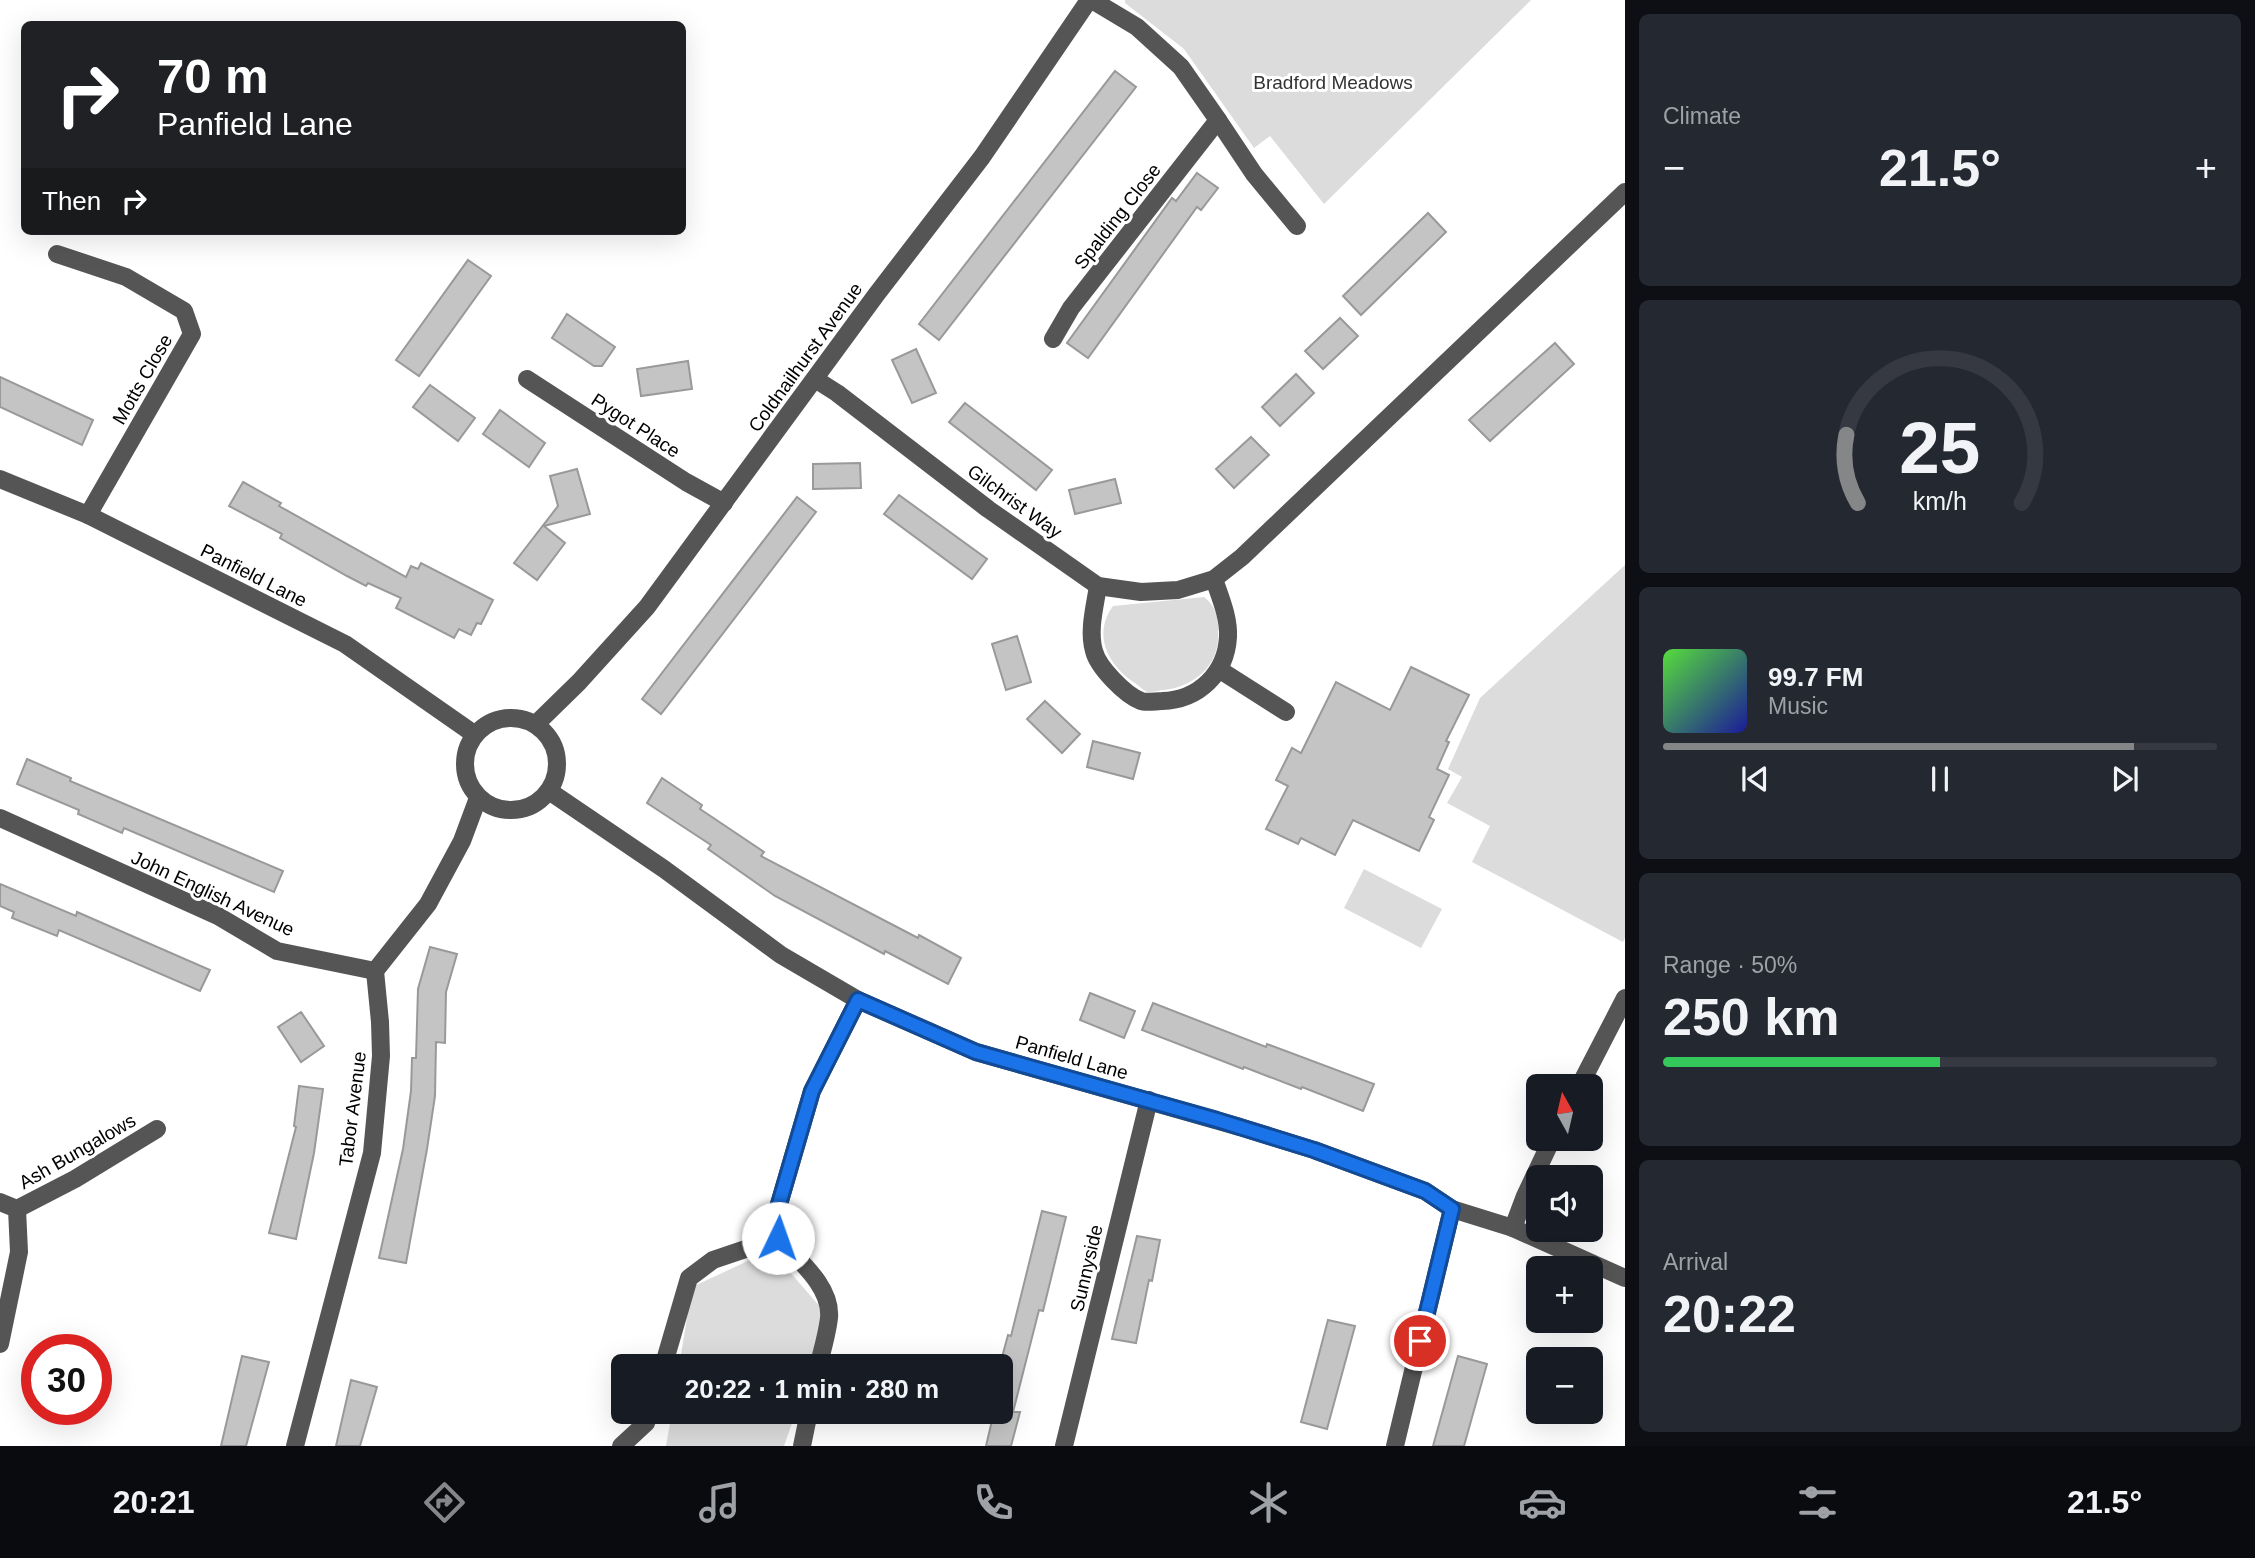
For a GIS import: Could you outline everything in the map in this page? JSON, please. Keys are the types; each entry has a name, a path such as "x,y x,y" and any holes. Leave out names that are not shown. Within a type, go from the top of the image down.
{"street":[{"path":"1091,0 1137,27 1181,67 1254,174 1297,226"},
{"name":"Coldnailhurst Avenue","path":"536,724 579,682 647,607 982,157 1091,0"},
{"name":"Spalding Close","path":"1052,339 1071,308 1218,121"},
{"path":"1098,586 1093,625 1094,650 1107,676 1141,701 1171,701 1204,688 1220,670 1228,636 1223,606 1214,579 1242,556 1625,192"},
{"name":"Motts Close","path":"57,254 126,277 184,310 192,334 88,515"},
{"name":"Pygot Place","path":"527,379 686,482 724,503"},
{"name":"Gilchrist Way","path":"815,379 988,509 1098,586 1141,592 1178,590 1214,579"},
{"name":"Panfield Lane","path":"0,479 88,515 345,644 474,734"},
{"path":"1220,670 1286,712"},
{"path":"504,717 520,718 536,724 548,735 557,756 557,772 549,791 527,808 509,811 493,807 478,798 468,785 464,767 465,751 474,734 489,722 504,717"},
{"name":"Panfield Lane","path":"549,791 664,869 781,955 858,1000 976,1052 1314,1150 1425,1191 1452,1209 1513,1228 1625,1278"},
{"path":"375,971 428,904 462,841 478,798"},
{"name":"John English Avenue","path":"0,818 218,916 278,951 375,971"},
{"name":"Tabor Avenue","path":"295,1446 372,1153 381,1056 375,971"},
{"path":"1585,1074 1625,998"},
{"path":"821,1354 829,1317 827,1298 816,1280 778,1238 777,1211 812,1091 858,1000"},
{"name":"Sunnyside","path":"1064,1446 1149,1100"},
{"name":"Ash Bungalows","path":"17,1209 75,1179 157,1129"},
{"path":"1513,1228 1546,1152"},
{"path":"0,1202 17,1209 19,1252 0,1344"},
{"path":"1395,1446 1452,1209"},
{"path":"667,1354 689,1278 713,1260 778,1238"},
{"path":"621,1446 645,1424"},
{"path":"802,1446 807,1424"}],"green space":[{"name":"Bradford Meadows","path":"1125,0 1531,0 1324,204 1270,136 1254,148 1184,49 1125,3"},
{"path":"1625,565 1623,942 1472,862 1490,826 1447,803 1462,777 1448,769 1480,698"},
{"path":"1204,597 1217,616 1218,640 1213,660 1200,675 1184,685 1150,692 1117,668 1106,649 1104,638 1104,627 1113,606"},
{"path":"1364,869 1442,909 1421,948 1344,908"},
{"path":"752,1259 782,1263 829,1317 816,1354 681,1354 692,1287"},
{"path":"670,1424 792,1424 784,1446 666,1446"}],"building":[{"path":"1115,71 1136,87 939,340 919,324"},
{"path":"1197,173 1218,188 1201,210 1197,207 1088,358 1067,343 1172,198 1176,201"},
{"path":"1428,213 1446,232 1361,315 1343,296"},
{"path":"468,260 491,276 419,376 396,360"},
{"path":"567,314 615,347 602,366 594,366 552,338"},
{"path":"1340,318 1358,336 1323,369 1305,351"},
{"path":"1555,343 1574,364 1490,441 1469,420"},
{"path":"916,349 936,393 912,403 892,360"},
{"path":"688,361 692,389 641,396 637,369"},
{"path":"1296,374 1314,393 1280,426 1262,407"},
{"path":"0,377 93,420 82,445 0,407"},
{"path":"430,385 475,418 458,441 413,407"},
{"path":"965,403 1052,470 1036,490 949,422"},
{"path":"500,410 545,443 529,467 483,434"},
{"path":"1251,437 1269,455 1234,488 1216,469"},
{"path":"860,463 861,488 813,489 813,464"},
{"path":"577,469 590,514 544,526 565,543 537,580 514,563 558,506 550,476"},
{"path":"1115,479 1121,503 1075,514 1069,490"},
{"path":"243,482 281,503 279,506 406,577 411,566 418,569 421,563 493,600 481,624 477,623 471,635 459,629 454,638 396,608 401,598 347,576 280,538 282,534 229,506"},
{"path":"899,495 987,559 972,579 884,514"},
{"path":"797,497 816,512 661,714 642,699"},
{"path":"1017,636 1031,682 1006,690 992,644"},
{"path":"1411,667 1469,695 1446,741 1449,742 1437,769 1449,775 1429,817 1434,820 1419,851 1353,820 1335,855 1301,838 1298,844 1266,829 1288,786 1276,780 1292,748 1301,753 1336,682 1390,710"},
{"path":"1045,701 1080,734 1062,753 1027,719"},
{"path":"1093,741 1140,753 1133,779 1087,767"},
{"path":"27,759 71,778 70,781 283,871 274,892 124,828 122,833 78,814 79,810 17,784"},
{"path":"662,778 702,805 700,809 764,852 761,856 961,958 948,984 885,951 884,954 775,896 708,849 711,845 647,803"},
{"path":"0,884 76,916 77,912 210,970 200,991 59,930 57,936 12,918 14,912 0,906"},
{"path":"430,947 457,954 446,992 445,1043 436,1042 435,1096 406,1263 379,1258 403,1149 411,1091 412,1058 416,1058 418,989"},
{"path":"1090,993 1135,1011 1124,1038 1080,1020"},
{"path":"1153,1003 1266,1047 1267,1044 1374,1084 1363,1111 1142,1030"},
{"path":"301,1012 324,1046 301,1062 278,1027"},
{"path":"299,1086 323,1089 314,1153 296,1239 269,1233 296,1127"},
{"path":"1042,1211 1066,1217 1043,1311 1039,1310 1013,1412 1013,1354 1003,1354 1008,1335 1011,1336"},
{"path":"1137,1236 1160,1240 1136,1343 1112,1339"},
{"path":"1328,1320 1355,1326 1327,1429 1301,1422"},
{"path":"242,1356 269,1362 246,1446 221,1446"},
{"path":"1458,1356 1487,1364 1464,1446 1433,1446"},
{"path":"351,1380 377,1387 360,1446 336,1446"},
{"path":"1013,1412 1020,1412 1011,1446 986,1446 991,1424 1013,1424"}],"route":[{"path":"778,1238 777,1211 812,1091 858,1000 976,1052 1240,1127 1314,1150 1425,1191 1452,1209 1420,1341"}]}
